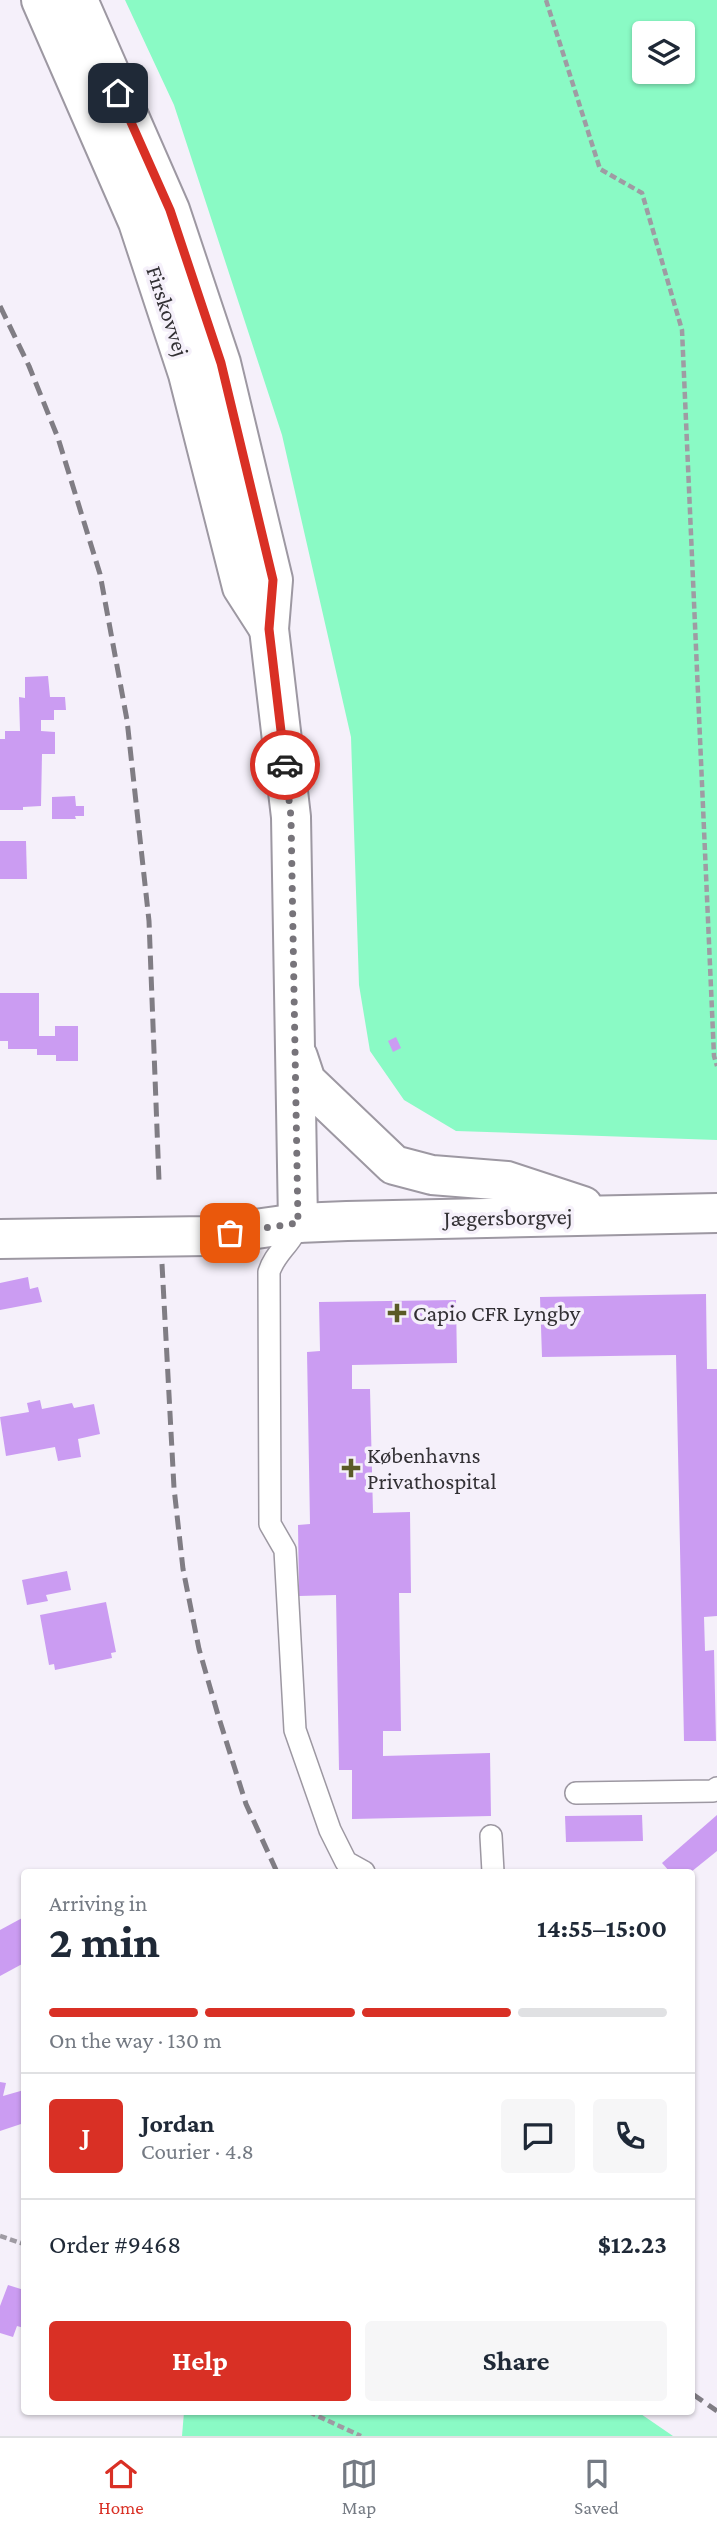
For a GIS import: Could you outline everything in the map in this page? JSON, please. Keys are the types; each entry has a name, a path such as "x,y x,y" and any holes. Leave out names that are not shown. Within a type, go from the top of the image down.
{"street":[{"name":"Firskovvej","path":"41,0 138,222 188,374 242,587 269,629"},
{"name":"Firskovvej","path":"78,0 170,210 221,363 273,580 269,629 291,817 298,1223"},
{"path":"297,1053 306,1081 394,1165 432,1175 507,1181 608,1214"},
{"name":"Jægersborgvej","path":"0,1214 207,1211 298,1223"},
{"name":"Jægersborgvej","path":"0,1239 207,1236 298,1223 717,1213"}],"lane":[{"path":"298,1223 290,1243 279,1252 269,1272 270,1524 285,1550 295,1730 330,1830 346,1861 359,1869"},
{"path":"576,1793 713,1791 717,1788"},
{"path":"491,1836 493,1869"}],"path":[{"path":"546,0 600,169 642,193 682,330 714,1056 717,1066"},
{"path":"0,2236 21,2244"},
{"path":"316,2415 361,2436"}],"green space":[{"path":"125,0 717,0 717,1140 456,1131 404,1100 370,1051 359,985 351,737 282,435 174,105"},
{"path":"184,2415 642,2415 673,2436 182,2436"}],"building":[{"path":"48,676 50,697 65,697 66,710 54,710 54,720 41,720 41,731 55,732 55,754 42,754 41,806 23,807 23,810 0,810 0,739 5,739 5,731 20,731 19,697 25,698 25,677"},
{"path":"75,796 76,806 84,806 84,816 75,816 76,819 52,819 52,797"},
{"path":"0,841 26,841 27,879 0,879"},
{"path":"0,993 39,993 39,1036 55,1036 55,1026 78,1026 78,1061 56,1061 56,1055 37,1055 37,1049 8,1049 8,1041 0,1041"},
{"path":"396,1037 401,1048 393,1052 388,1041"},
{"path":"28,1277 30,1289 38,1287 42,1302 0,1310 0,1283"},
{"path":"706,1294 707,1369 717,1369 717,1616 704,1617 705,1651 714,1650 716,1741 684,1741 676,1355 542,1357 540,1297"},
{"path":"456,1300 457,1363 352,1365 352,1389 370,1389 373,1513 410,1512 411,1593 399,1593 401,1731 383,1731 383,1756 490,1753 491,1816 352,1819 352,1770 339,1770 336,1595 299,1596 298,1525 310,1524 307,1352 320,1351 319,1302"},
{"path":"40,1400 42,1409 72,1403 74,1408 94,1404 100,1434 78,1439 81,1457 58,1461 55,1447 6,1456 0,1417 29,1412 27,1403"},
{"path":"67,1571 71,1590 46,1595 48,1601 27,1605 22,1580"},
{"path":"106,1602 116,1652 111,1653 112,1658 55,1670 54,1664 49,1665 40,1615"},
{"path":"642,1815 643,1841 566,1842 565,1816"},
{"path":"717,1815 717,1851 695,1869 667,1869 662,1863"},
{"path":"21,1919 21,1965 0,1976 0,1930"},
{"path":"0,2082 6,2083 3,2096 21,2091 21,2124 0,2131"},
{"path":"8,2285 21,2289 21,2327 17,2326 13,2337 0,2333 0,2306"}],"railway":[{"path":"0,306 29,366 58,438 100,574 127,720 149,921 159,1181"},
{"path":"162,1264 174,1488 183,1569 199,1649 218,1715 246,1804 276,1869"},
{"path":"695,2396 717,2411"}],"way so far":[{"path":"230,1233 298,1223 291,817 285,765"}],"place":[{"name":"Capio CFR Lyngby","path":"397,1313"},
{"name":"Københavns Privathospital","path":"351,1468"}],"route":[{"path":"118,93 170,210 221,363 273,580 269,629 285,765"}]}
